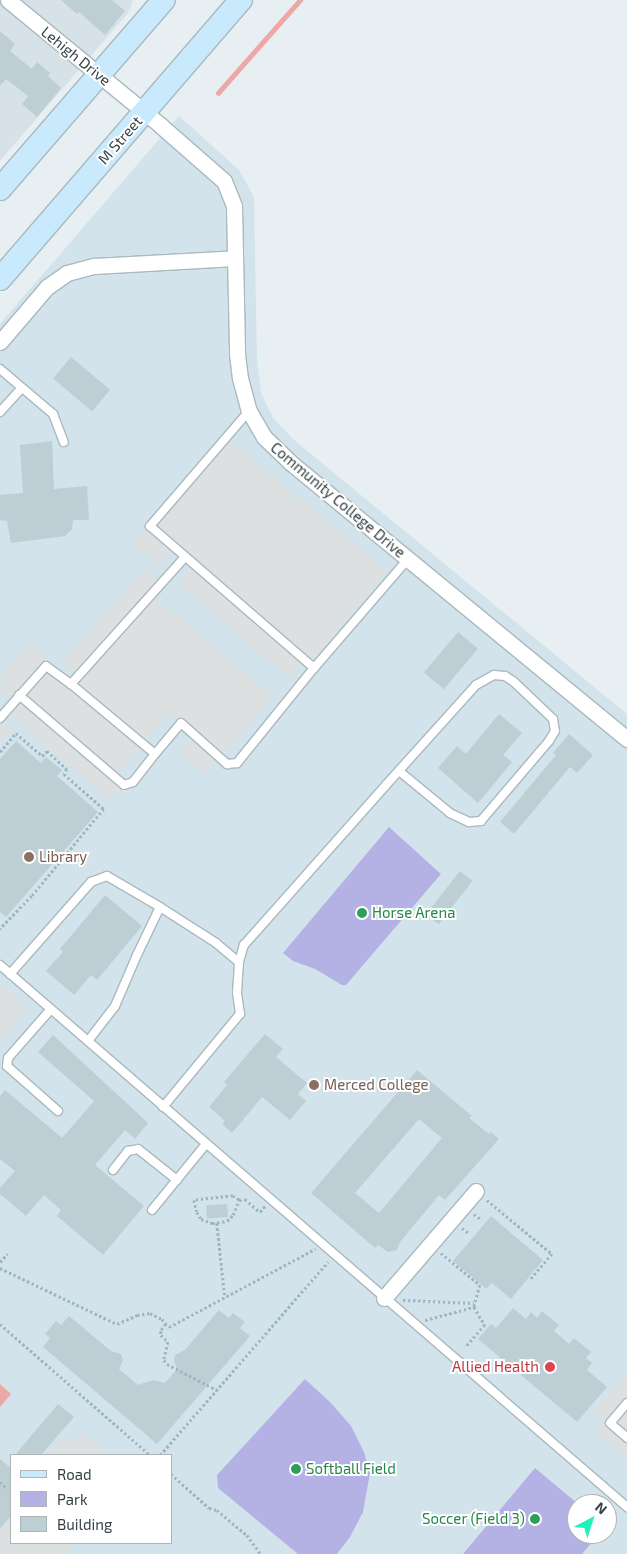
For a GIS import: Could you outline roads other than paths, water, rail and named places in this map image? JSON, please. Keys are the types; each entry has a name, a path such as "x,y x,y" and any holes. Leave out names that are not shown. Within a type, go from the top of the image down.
{"street":[{"name":"Lehigh Drive","path":"8,0 144,112"},
{"path":"0,189 164,0"},
{"name":"M Street","path":"0,280 241,0"},
{"name":"Community College Drive","path":"144,112 224,181 234,206 237,354 249,411 264,437 292,463 627,740"},
{"path":"0,342 47,287 67,273 94,266 235,258"},
{"path":"386,1299 476,1191"}],"lane":[{"path":"0,369 21,389 53,414 64,442"},
{"path":"0,412 21,389"},
{"path":"249,411 150,526 314,668"},
{"path":"71,684 184,557"},
{"path":"19,696 124,785 133,782 181,724 227,764 238,763 314,668 408,559"},
{"path":"0,718 46,666 71,684 155,754"},
{"path":"162,1107 240,1014 237,992 239,962 244,945 399,771 476,685 485,678 499,675 513,681 553,719 555,731 549,741 481,821 469,822 450,813 399,771"},
{"path":"10,974 91,882 107,876 216,943 239,962"},
{"path":"88,1041 115,1006 136,955 160,907"},
{"path":"0,965 627,1507"},
{"path":"51,1010 8,1058 7,1066 58,1111"},
{"path":"152,1210 206,1144"},
{"path":"113,1170 128,1151 138,1149 177,1180"},
{"path":"627,1403 610,1423 627,1438"}],"waterway":[{"path":"218,93 300,0"}],"place":[{"name":"Library","path":"29,857"},
{"name":"Horse Arena","path":"362,913"},
{"name":"Merced College","path":"314,1085"},
{"name":"Allied Health","path":"550,1367"},
{"name":"Softball Field","path":"296,1469"},
{"name":"Soccer (Field 3)","path":"535,1519"}]}
